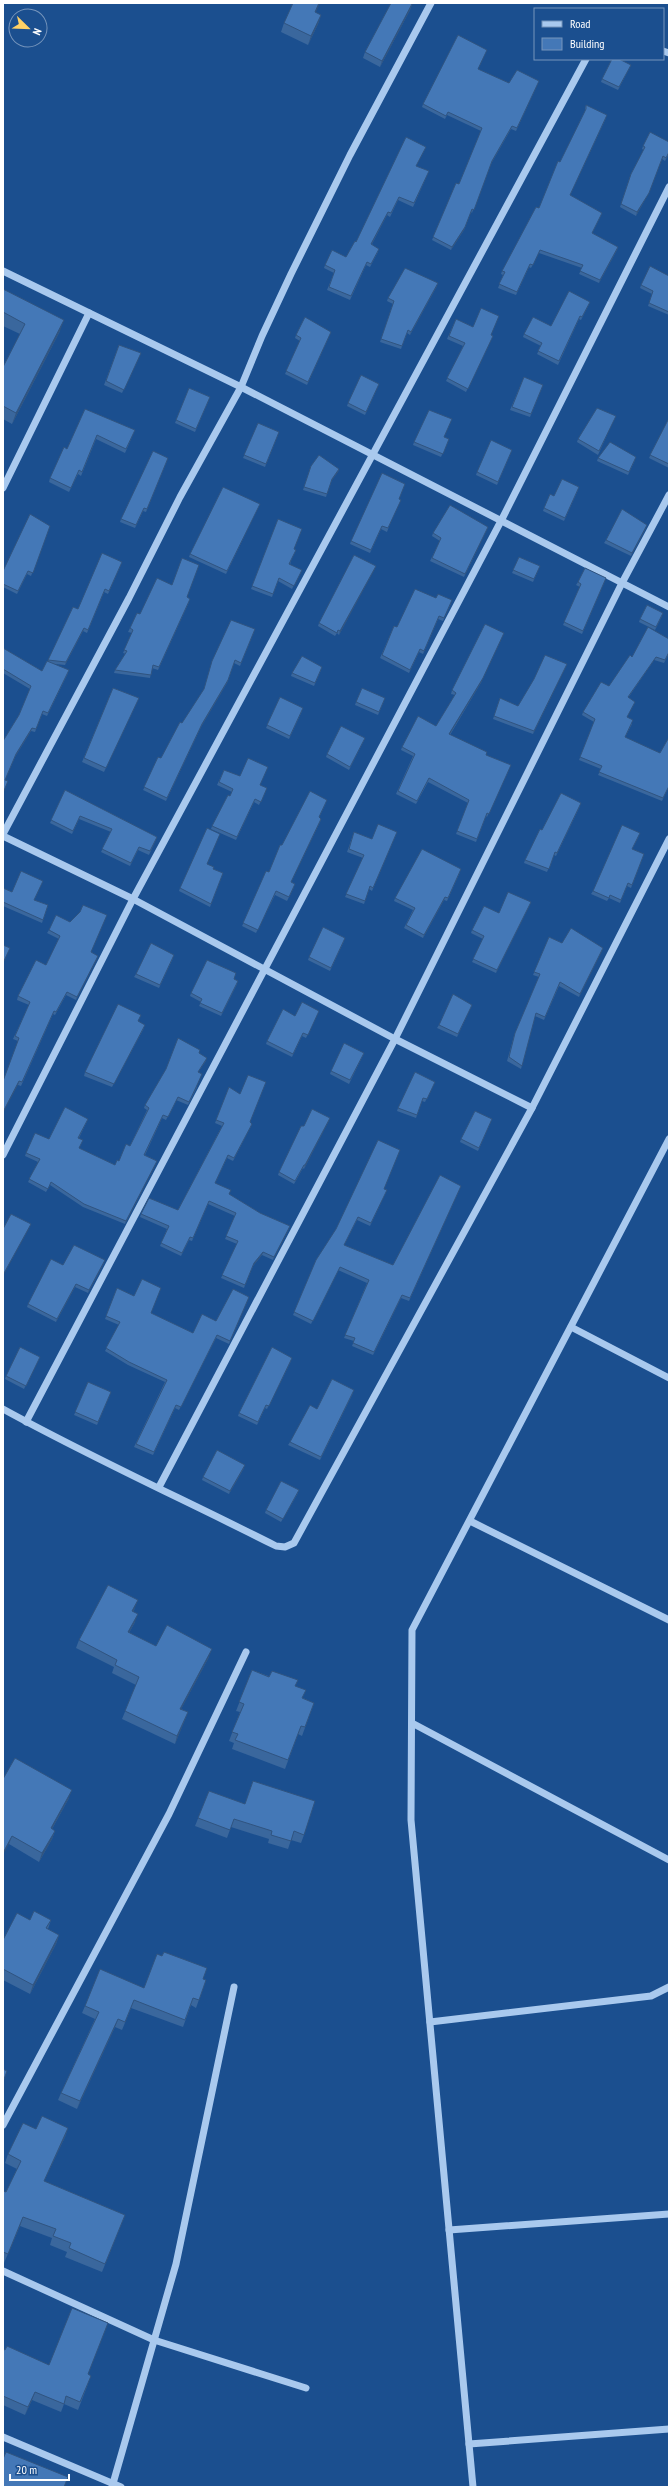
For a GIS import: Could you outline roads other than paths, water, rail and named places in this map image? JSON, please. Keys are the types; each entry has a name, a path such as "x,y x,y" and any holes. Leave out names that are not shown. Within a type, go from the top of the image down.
{"street":[{"path":"431,3 350,155 291,274 262,336 241,387 180,497 129,598 3,835 133,898 395,1039 532,1108"},
{"path":"3,1155 133,898 585,60"},
{"path":"26,1422 264,968 501,522 669,187"},
{"path":"3,271 241,387 371,456 669,607"},
{"path":"3,488 90,313"},
{"path":"159,1487 395,1039 622,583 669,496"},
{"path":"3,1409 96,1459 159,1487 276,1546 285,1546 294,1542 532,1108 669,839"},
{"path":"473,2487 411,1820 412,1630 669,1139"},
{"path":"570,1327 669,1378"},
{"path":"470,1521 669,1620"},
{"path":"3,2125 169,1814 246,1652"},
{"path":"412,1724 669,1860"},
{"path":"112,2485 176,2264 234,1987"},
{"path":"430,2022 651,1996 669,1987"},
{"path":"449,2230 669,2214"},
{"path":"3,2271 154,2340 306,2388"},
{"path":"469,2444 669,2429"},
{"path":"3,2437 112,2485 121,2487"}]}
